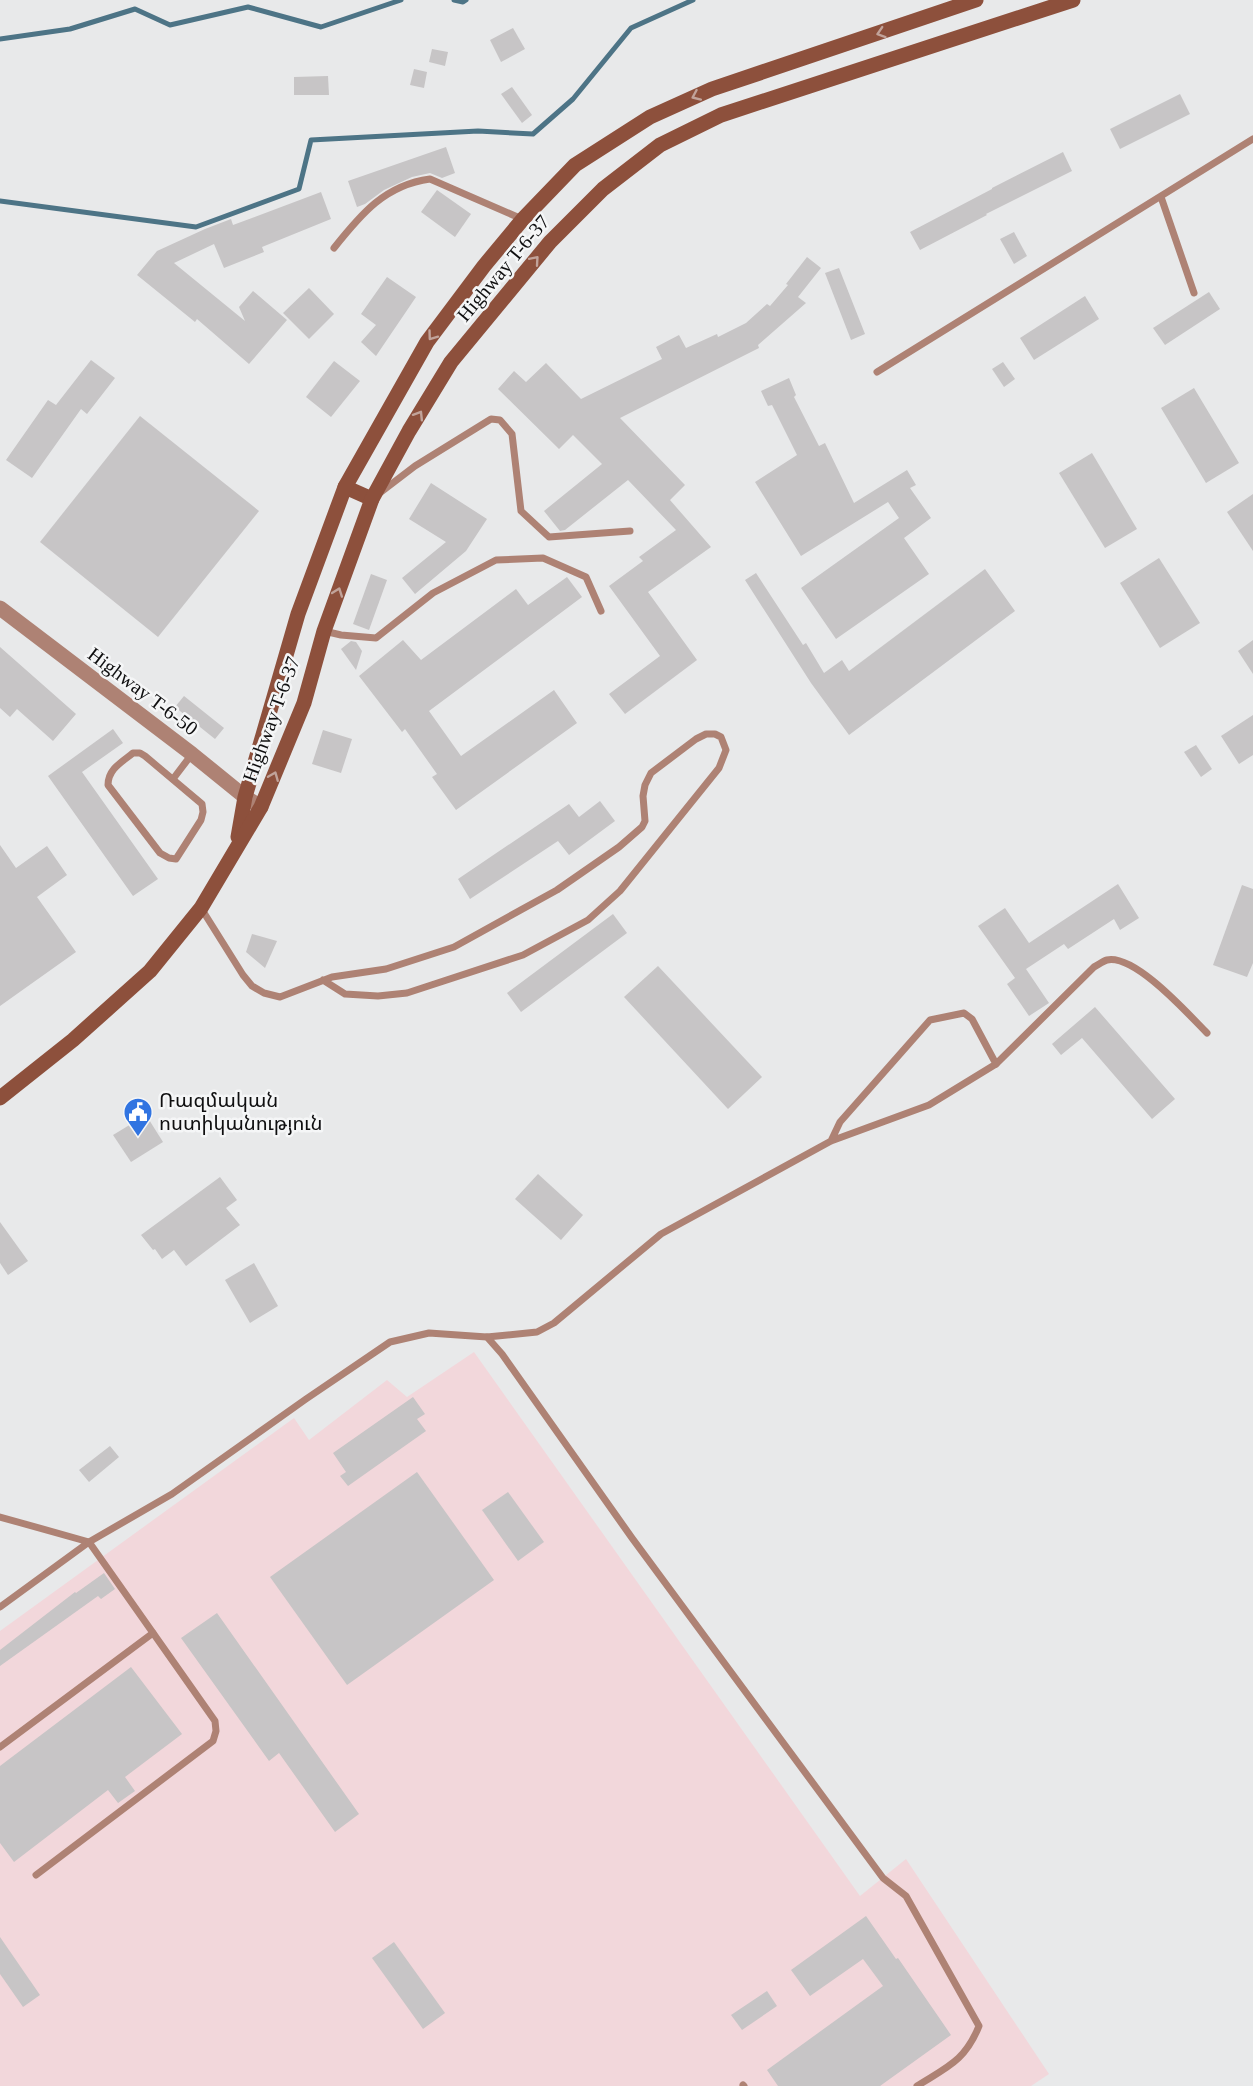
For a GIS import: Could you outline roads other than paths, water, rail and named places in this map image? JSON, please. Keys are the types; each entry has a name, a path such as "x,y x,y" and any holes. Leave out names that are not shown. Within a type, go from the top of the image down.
{"main road":[{"name":"Highway T-6-37","path":"237,846 245,797 298,614 345,487 427,342 484,266 523,219 575,165 650,117 712,89 976,0"},
{"name":"Highway T-6-37","path":"0,1098 73,1040 150,971 201,908 261,807 304,703 324,631 372,499 409,431 452,362 550,242 603,189 660,145 721,115 1073,0"},
{"path":"904,25 912,51"},
{"path":"345,487 372,499"}],"street":[{"name":"Highway T-6-50","path":"0,608 261,807"}],"lane":[{"path":"877,372 1253,139"},
{"path":"334,248 361,214 393,190 420,180 430,179 523,219"},
{"path":"1161,197 1194,293"},
{"path":"372,499 415,466 453,442 491,419 500,420 512,434 521,511 549,537 630,531"},
{"path":"324,631 376,639 433,593 496,560 543,558 586,577 601,610"},
{"path":"201,908 252,986 264,993 279,997 323,980 386,969 454,947 557,890 619,847 645,822 643,796 651,773 696,739 706,734 721,737 726,750 719,768 620,891 588,920 523,955 407,993 378,996 345,994 323,980"},
{"path":"133,753 145,756 173,779 201,804 203,812 201,820 176,859 160,853 108,785 108,778 114,769 133,753"},
{"path":"173,779 192,754"},
{"path":"0,1607 89,1542 172,1494 306,1398 390,1342 429,1333 488,1337 537,1332 554,1323 661,1234 831,1141 929,1105 996,1064 1094,967 1108,960 1128,964 1149,977 1207,1033"},
{"path":"831,1141 840,1122 930,1020 964,1013 972,1019 996,1064"},
{"path":"488,1337 639,1547 883,1878 906,1896 979,2026 972,2043 958,2060 917,2086"},
{"path":"0,1517 89,1542 215,1721 216,1731 213,1741 36,1875"},
{"path":"0,1747 153,1633"}],"waterway":[{"path":"0,39 70,29 135,9 170,25 248,7 321,27 401,0"},
{"path":"454,0 463,2 466,0"},
{"path":"0,201 196,227 299,189 311,140 478,131 533,134 573,99 631,28 693,0"}],"place":[{"name":"Ռազմական ոստիկանություն","path":"138,1138"}]}
